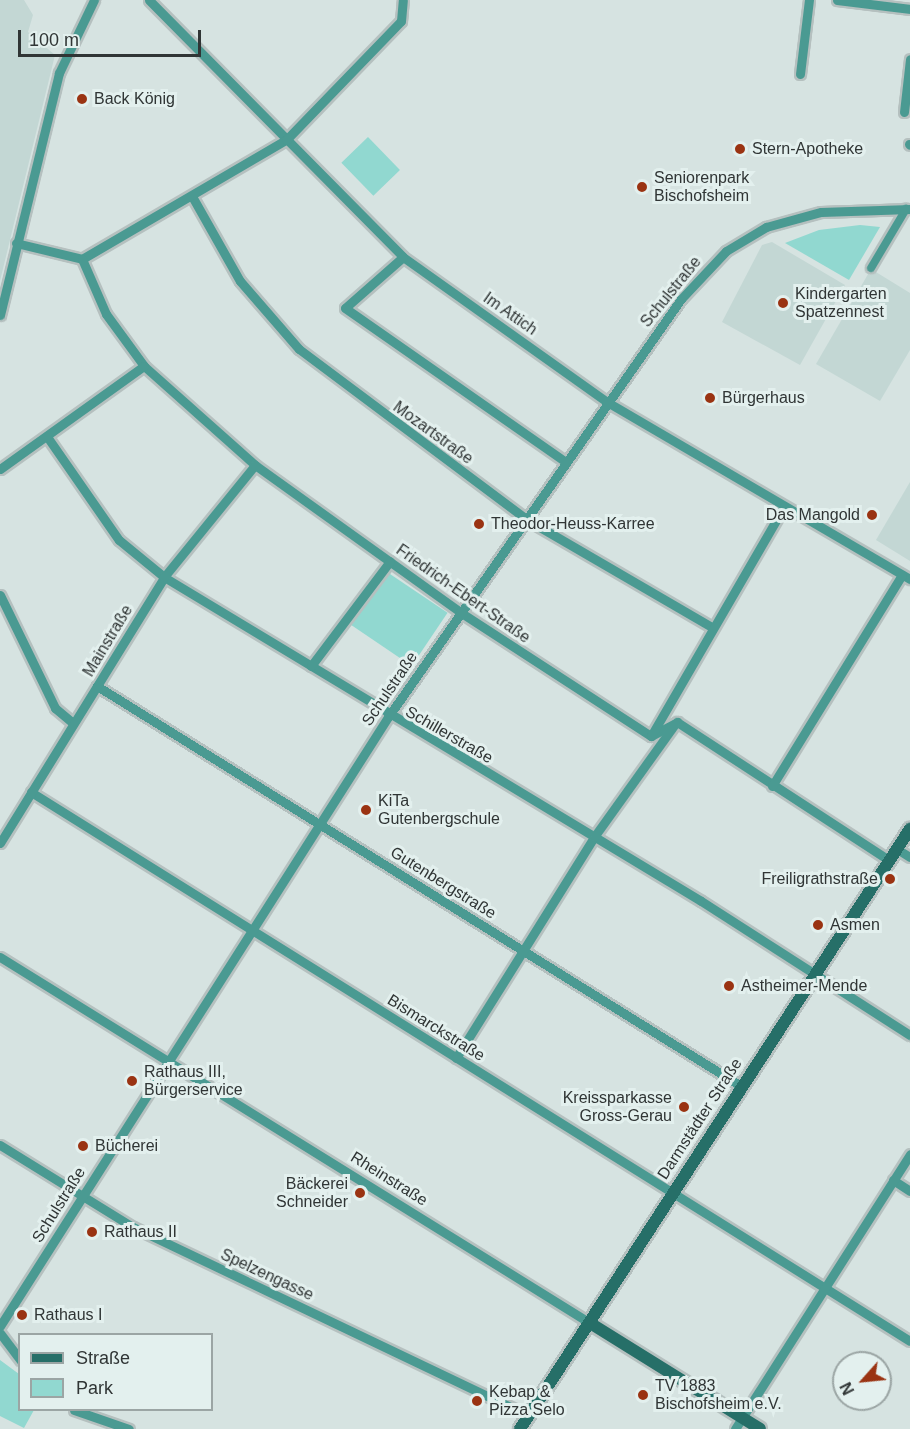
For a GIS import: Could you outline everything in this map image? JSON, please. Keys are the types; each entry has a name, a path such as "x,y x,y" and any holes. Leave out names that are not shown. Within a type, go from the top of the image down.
{"main road":[{"name":"Darmstädter Straße","path":"520,1429 910,829"},
{"name":"Rheinstraße","path":"590,1323 760,1429"}],"street":[{"path":"0,315 59,73 94,0"},
{"name":"Im Attich","path":"149,0 403,256 607,402 906,577"},
{"path":"16,243 81,259 193,198 286,140 401,21 403,0"},
{"path":"800,74 809,0"},
{"path":"837,0 910,9"},
{"path":"904,112 910,59"},
{"name":"Mozartstraße","path":"193,198 240,281 299,349 526,519 713,628"},
{"path":"871,268 908,209"},
{"name":"Schulstraße","path":"0,1326 80,1197 322,825 388,717 681,299 746,236 821,212 908,209"},
{"path":"403,256 345,308 566,462"},
{"name":"Friedrich-Ebert-Straße","path":"81,259 106,314 144,366 255,465 460,612 651,736"},
{"path":"0,469 48,438 144,366"},
{"name":"Schillerstraße","path":"48,438 119,540 164,577 311,666 388,717 594,837 910,1035"},
{"name":"Mainstraße","path":"0,843 164,577 255,465"},
{"path":"651,736 784,507"},
{"path":"311,666 390,561"},
{"path":"771,786 906,577"},
{"path":"0,595 2,606 55,708 73,723"},
{"name":"Gutenbergstraße","path":"98,686 741,1086"},
{"path":"651,736 677,722"},
{"path":"677,722 771,786 890,860"},
{"path":"456,1058 594,837 677,722"},
{"name":"Bismarckstraße","path":"31,792 826,1286 910,1341"},
{"path":"897,849 910,857"},
{"name":"Rheinstraße","path":"0,957 590,1323"},
{"name":"Spelzengasse","path":"0,1145 80,1197 529,1416"},
{"path":"735,1429 910,1154"},
{"path":"893,1180 910,1191"},
{"path":"0,1333 18,1357"},
{"path":"77,1411 129,1429"}],"shaded area":[{"path":"0,0 24,0 33,15 28,32 55,55 0,281"},
{"name":"Kindergarten Spatzennest","path":"772,242 845,285 800,365 722,322 762,245"},
{"path":"871,269 910,293 910,350 880,401 816,364"},
{"path":"910,482 910,561 876,540"}],"green space":[{"path":"368,137 400,170 373,196 341,163"},
{"path":"860,225 880,227 849,280 785,243 819,230"},
{"path":"387,572 448,613 412,666 351,625"},
{"path":"0,1360 18,1373 18,1411 33,1411 24,1428 0,1416"}],"place":[{"name":"Back König","path":"82,99"},
{"name":"Stern-Apotheke","path":"740,149"},
{"name":"Seniorenpark Bischofsheim","path":"642,187"},
{"name":"Kindergarten Spatzennest","path":"783,303"},
{"name":"Bürgerhaus","path":"710,398"},
{"name":"Das Mangold","path":"872,515"},
{"name":"Theodor-Heuss-Karree","path":"479,524"},
{"name":"KiTa Gutenbergschule","path":"366,810"},
{"name":"Freiligrathstraße","path":"890,879"},
{"name":"Asmen","path":"818,925"},
{"name":"Astheimer-Mende","path":"729,986"},
{"name":"Rathaus III, Bürgerservice","path":"132,1081"},
{"name":"Kreissparkasse Gross-Gerau","path":"684,1107"},
{"name":"Bücherei","path":"83,1146"},
{"name":"Bäckerei Schneider","path":"360,1193"},
{"name":"Rathaus II","path":"92,1232"},
{"name":"Rathaus I","path":"22,1315"},
{"name":"TV 1883 Bischofsheim e.V.","path":"643,1395"},
{"name":"Kebap & Pizza Selo","path":"477,1401"}]}
